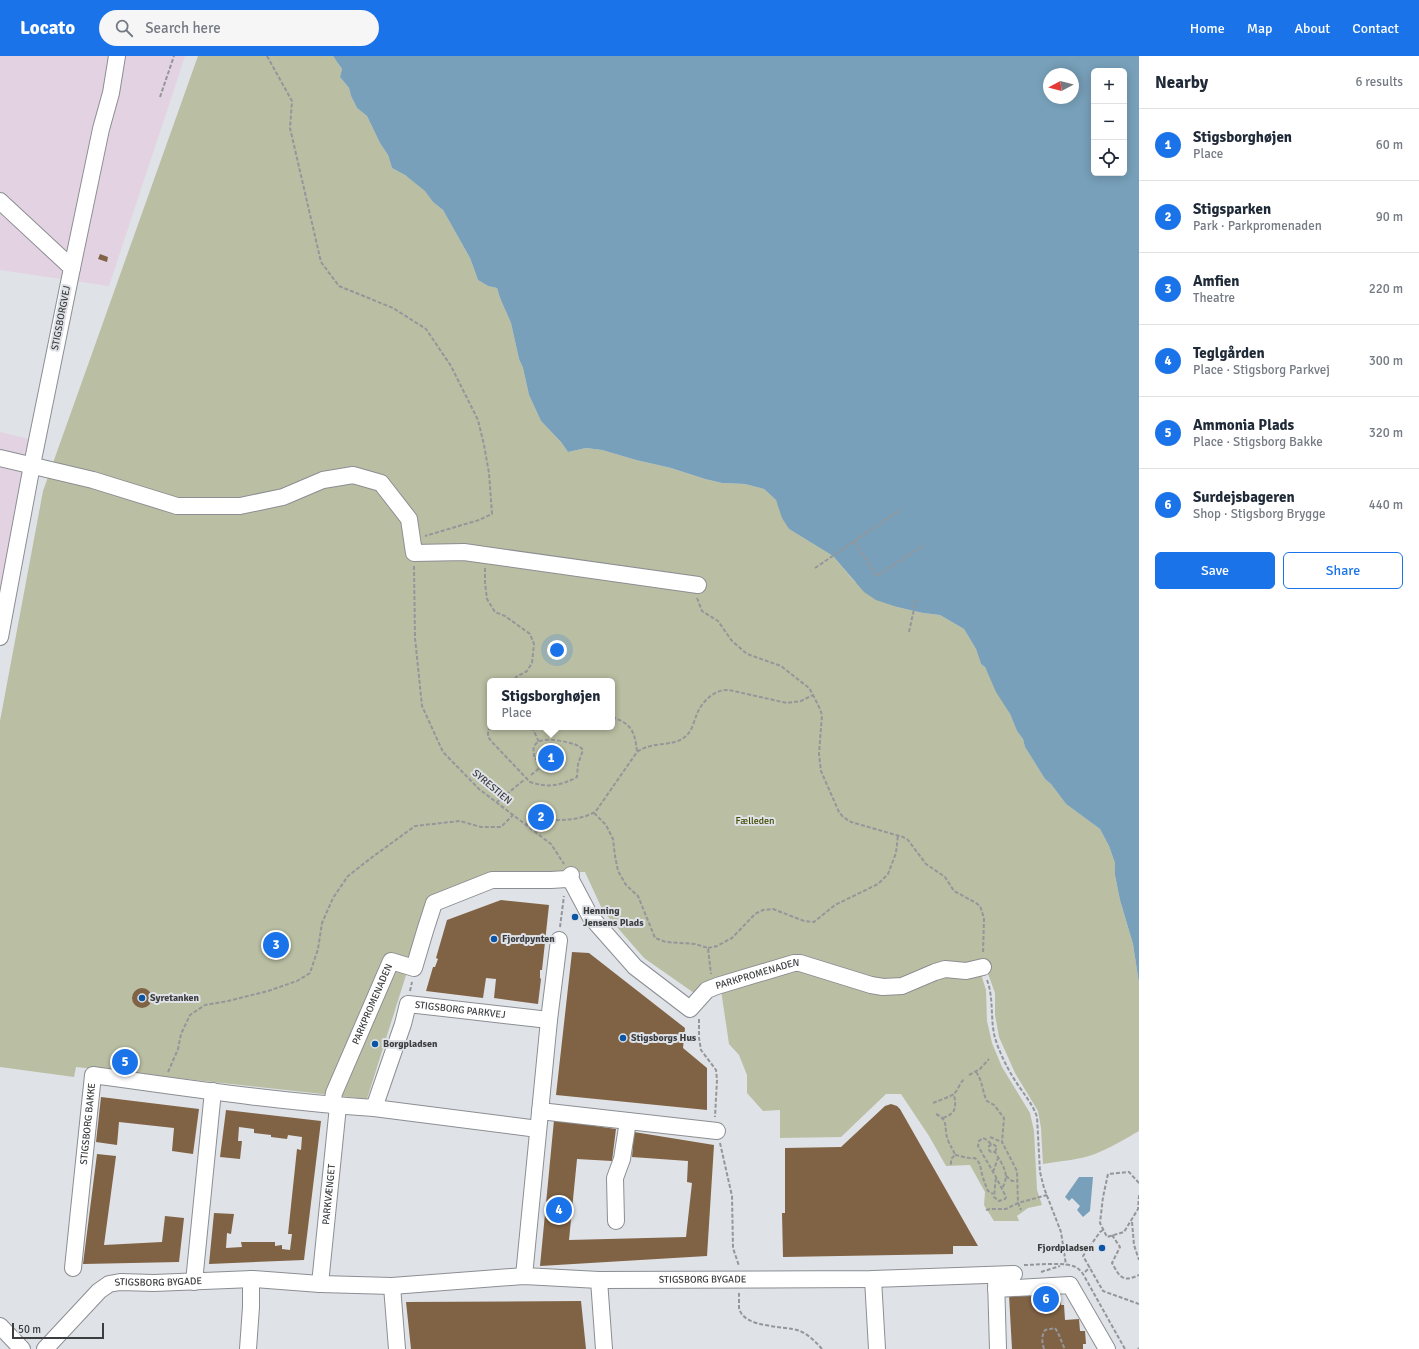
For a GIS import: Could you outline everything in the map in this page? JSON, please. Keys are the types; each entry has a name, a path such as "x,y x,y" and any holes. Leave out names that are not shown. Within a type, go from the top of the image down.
{"street":[{"name":"STIGSBORGVEJ","path":"0,637 32,465 101,128 111,93 117,56"},
{"path":"0,201 72,268"},
{"path":"0,458 93,480 177,506 240,506 283,497 323,480 353,475 381,483 409,519 413,546 698,585"},
{"path":"414,968 434,903 492,880 551,880 569,877"},
{"name":"PARKPROMENADEN","path":"569,877 590,916 635,967 690,1009 707,990 794,963 800,963 871,985 883,987 902,986 945,969 966,971 983,967"},
{"path":"524,1276 549,1020 559,940"},
{"name":"PARKPROMENADEN","path":"335,1105 334,1093 391,961 414,968"},
{"name":"STIGSBORG PARKVEJ","path":"374,1108 403,1024 408,1004 549,1020"},
{"name":"STIGSBORG BAKKE","path":"73,1268 94,1075 335,1105"},
{"path":"194,1282 213,1091"},
{"path":"335,1105 374,1108 538,1128"},
{"name":"PARKVÆNGET","path":"320,1284 335,1105"},
{"path":"540,1110 717,1131"},
{"path":"616,1221 615,1178 622,1159 628,1121"},
{"name":"STIGSBORG BYGADE","path":"45,1349 99,1291 109,1284 120,1282 154,1283 251,1279 320,1284 392,1286 524,1276 599,1280 873,1279 996,1282 1014,1274"},
{"path":"248,1349 251,1279"},
{"path":"873,1279 877,1349"},
{"path":"599,1280 604,1349"},
{"path":"998,1347 996,1282 1070,1285 1115,1346"},
{"path":"392,1286 397,1349"},
{"path":"0,1326 22,1349"}],"path":[{"path":"160,97 174,56"},
{"path":"267,56 292,101 290,128 321,262 339,286 393,308 426,329 451,366 478,420 489,473 492,514 413,546"},
{"path":"815,568 900,510"},
{"path":"854,542 877,576 924,544"},
{"name":"SYRESTIEN","path":"413,546 415,638 422,706 443,752 479,789 551,844 569,877"},
{"path":"486,555 485,583 487,599 495,612 505,616 530,634 534,644 532,663 527,671 516,678"},
{"path":"698,585 696,597 702,611 718,621 732,641 747,654 781,666 808,688 813,695 822,715 819,754 821,771 843,817 851,822 898,835 908,840 926,864 945,878 954,891 980,906 984,918 983,967 990,990 995,1038 1009,1070 1027,1097 1037,1117 1040,1172 1061,1232 1066,1265"},
{"path":"909,632 916,600"},
{"path":"526,824 540,821 573,820 588,817 594,813 637,752 650,745 676,742 686,736 689,733 697,712 710,696 725,690 787,703 801,701 813,695"},
{"path":"615,718 628,725 634,733 637,752"},
{"path":"488,730 488,737 492,742 530,782 538,785 558,785 577,777 578,764 583,750 578,745 548,738 535,744 532,752 535,759 541,760"},
{"path":"533,730 539,742"},
{"path":"549,748 558,750 562,759 561,764 552,769 543,765 541,760 541,755 544,750 549,748"},
{"path":"531,775 543,765"},
{"path":"497,803 524,780"},
{"path":"594,813 606,825 613,838 614,856 618,871 626,885 638,896 655,938 666,942 695,944 708,948 717,946 732,938 755,914 763,910 773,909 804,921 814,922 835,905 878,884 888,874 896,853 898,835"},
{"path":"162,1084 178,1049 181,1034 190,1015 206,1005 268,991 297,981 310,973 318,949 322,923 333,898 348,876 371,858 415,826 460,821 481,827 501,827 513,815"},
{"path":"559,940 562,905 569,877"},
{"path":"708,948 712,976 717,986"},
{"path":"408,1004 414,968"},
{"path":"969,1075 976,1072 989,1059"},
{"path":"976,1072 980,1078 986,1102 994,1105 1004,1118 1002,1142 1015,1165 1018,1176 1018,1203 1022,1210"},
{"path":"933,1103 954,1094 964,1078"},
{"path":"943,1118 953,1113 956,1107 954,1094"},
{"path":"936,1114 943,1118 948,1140 955,1155"},
{"path":"990,1137 1002,1142"},
{"path":"995,1152 997,1147 985,1138 981,1139 978,1146 996,1177 1006,1196 1005,1199 997,1201 993,1194 996,1177"},
{"path":"983,1154 989,1150 991,1144"},
{"path":"989,1150 991,1152 995,1152 1006,1172 1005,1182 1002,1188"},
{"path":"951,1166 952,1159 955,1155"},
{"path":"955,1155 960,1155 968,1159 975,1158 978,1161 981,1166 986,1191 993,1194"},
{"path":"993,1172 998,1157"},
{"path":"1139,1183 1129,1172 1108,1174 1103,1196 1100,1223 1107,1237 1124,1232 1138,1209 1139,1194"},
{"path":"1006,1176 1012,1181 1017,1181"},
{"path":"986,1210 1006,1209 1018,1203 1047,1195"},
{"path":"1131,1220 1134,1245 1139,1260"},
{"path":"1103,1230 1083,1256 1103,1291 1139,1304"},
{"path":"1112,1235 1120,1247 1112,1263 1121,1277 1131,1279 1139,1275"},
{"path":"1014,1274 1017,1265 1063,1264"},
{"path":"1085,1272 1090,1267"},
{"path":"739,1280 740,1309 743,1316 750,1322 802,1332 813,1339 822,1349"},
{"path":"1044,1349 1042,1335 1044,1330 1051,1328 1056,1328 1065,1349"},
{"path":"1115,1346 1125,1349"}],"shaded area":[{"path":"0,56 185,56 109,286 0,270"},
{"path":"0,432 29,439 0,601"}],"green space":[{"name":"Fælleden","path":"198,56 333,56 342,69 340,77 349,88 357,108 367,116 380,143 388,155 392,168 405,175 426,191 433,202 443,210 470,258 478,280 488,286 497,288 511,323 529,395 541,421 561,442 568,452 586,448 602,450 671,468 705,479 722,483 745,484 764,489 776,500 789,529 833,556 855,582 897,607 940,615 964,629 976,649 981,664 985,667 1010,714 1017,731 1023,739 1025,747 1045,779 1051,784 1066,804 1100,829 1109,846 1115,863 1115,875 1120,900 1133,944 1139,983 1139,1131 1095,1154 1076,1159 1043,1164 1041,1128 1038,1111 1015,1073 999,1037 995,1015 995,993 987,971 981,974 986,990 987,1021 992,1043 1002,1067 1030,1113 1034,1131 1037,1190 1042,1205 1028,1208 1017,1216 1019,1221 994,1221 984,1205 985,1192 970,1165 946,1166 929,1136 901,1094 886,1094 841,1137 780,1138 780,1110 763,1111 747,1093 747,1075 739,1055 729,1044 721,990 694,993 644,958 603,911 585,872 488,873 430,899 367,1099 76,1067 74,1077 0,1067 0,721 43,491"}],"water":[{"path":"333,56 1139,56 1139,983 1133,944 1120,900 1115,875 1115,863 1109,846 1100,829 1066,804 1051,784 1045,779 1025,747 1023,739 1017,731 1010,714 996,692 985,667 981,664 976,649 964,629 940,615 897,607 876,600 864,592 833,556 789,529 782,518 776,500 764,489 745,484 722,483 705,479 671,468 602,450 586,448 568,452 561,442 541,421 529,395 511,323 497,288 488,286 478,280 470,258 443,210 433,202 425,191 405,175 392,168 388,155 380,143 367,116 357,108 349,88 340,77 342,69"},
{"path":"1079,1177 1093,1177 1090,1211 1083,1217 1077,1210 1080,1206 1072,1198 1069,1201 1065,1197"}],"building":[{"path":"100,254 108,257 107,262 98,259"},
{"name":"Fjordpynten","path":"501,900 549,905 542,970 540,970 541,979 538,1004 494,998 496,979 486,978 483,998 426,991 433,967 435,967 438,959 436,958 447,920"},
{"name":"Stigsborgs Hus","path":"572,952 589,953 685,1028 683,1048 707,1068 707,1110 556,1095"},
{"name":"Syretanken","path":"142,988 149,991 152,998 149,1005 142,1008 135,1005 132,998 135,991"},
{"path":"101,1097 199,1109 193,1154 172,1151 174,1128 119,1122 117,1145 96,1142"},
{"path":"891,1104 900,1109 978,1246 953,1246 953,1254 783,1257 782,1213 785,1213 785,1148 841,1147 885,1106"},
{"path":"226,1110 321,1121 304,1260 209,1264 214,1213 234,1214 231,1234 227,1233 226,1248 242,1247 241,1242 275,1242 275,1246 282,1245 282,1249 290,1250 292,1234 288,1234 297,1149 301,1150 302,1137 288,1135 287,1139 271,1137 271,1135 254,1133 254,1129 239,1127 238,1141 242,1141 240,1159 220,1157"},
{"path":"554,1120 616,1129 612,1161 577,1159 569,1240 686,1237 692,1183 687,1182 688,1161 632,1157 634,1132 714,1145 707,1256 540,1266"},
{"path":"97,1154 116,1156 104,1245 162,1242 165,1216 184,1218 179,1262 83,1264"},
{"path":"1060,1292 1061,1305 1064,1305 1065,1320 1079,1319 1080,1331 1085,1331 1086,1344 1083,1344 1083,1349 1012,1349 1009,1295"},
{"path":"581,1301 586,1349 411,1349 406,1302"}],"place":[{"name":"Stigsborghøjen","path":"551,758"},
{"name":"Stigsparken","path":"541,817"},
{"name":"Henning Jensens Plads","path":"575,917"},
{"name":"Fjordpynten","path":"494,939"},
{"name":"Amfien","path":"276,945"},
{"name":"Syretanken","path":"142,998"},
{"name":"Stigsborgs Hus","path":"623,1038"},
{"name":"Borgpladsen","path":"375,1044"},
{"name":"Ammonia Plads","path":"125,1062"},
{"name":"Teglgården","path":"559,1210"},
{"name":"Fjordpladsen","path":"1102,1248"},
{"name":"Surdejsbageren","path":"1046,1299"}]}
